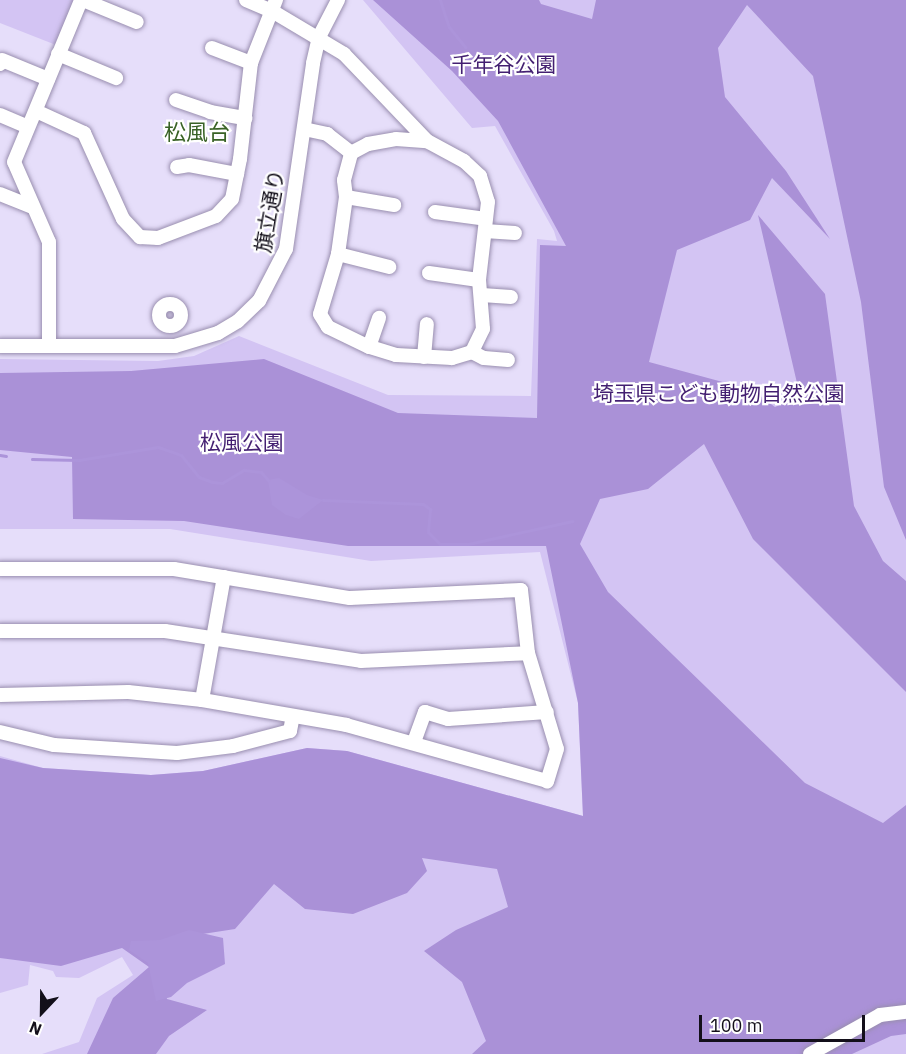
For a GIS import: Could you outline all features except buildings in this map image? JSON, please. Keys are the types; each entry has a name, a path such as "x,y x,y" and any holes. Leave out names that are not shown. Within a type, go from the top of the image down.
{"street":[{"path":"49,345 50,249 14,162 82,0 137,22"},
{"path":"246,0 274,5 358,66 427,141 464,161 480,176 488,202 479,280 483,329 472,352"},
{"name":"旗立通り","path":"0,346 175,346 218,333 238,321 272,281 286,249 319,37 338,0"},
{"path":"36,111 84,133 123,219 140,237 158,238 216,216 232,199 251,63 274,5"},
{"path":"212,48 251,63"},
{"path":"58,54 116,78"},
{"path":"0,64 2,60 48,79"},
{"path":"176,100 245,118"},
{"path":"0,115 28,127"},
{"path":"304,129 327,134 351,153"},
{"path":"427,141 396,139 368,144 351,153 344,180 346,197 338,254 320,314 336,332 369,347 424,357 452,358 472,352 484,358 508,360"},
{"path":"177,167 189,165 237,174"},
{"path":"0,194 32,207"},
{"path":"346,197 394,205"},
{"path":"435,212 515,233"},
{"path":"338,254 389,267"},
{"path":"429,273 479,280"},
{"path":"482,295 511,297"},
{"path":"369,347 379,318"},
{"path":"424,357 427,324"},
{"path":"171,326 175,346"},
{"path":"0,569 137,567 224,577 351,598 520,590 528,653 557,749 547,781 414,742 293,716 202,700 128,693 0,695"},
{"path":"202,700 224,577"},
{"path":"0,631 108,629 214,638 361,661 528,653"},
{"path":"414,742 425,712 448,719 547,712"},
{"path":"0,732 54,745 177,753 232,746 290,730 293,716"},
{"path":"810,1054 880,1015 906,1012"}],"green space":[{"path":"0,0 74,0 56,45 0,23"},
{"name":"埼玉県こども動物自然公園","path":"363,0 906,0 906,1054 42,1054 79,1042 97,998 133,975 122,957 79,978 56,977 53,971 30,965 28,985 0,993 0,756 43,768 151,775 203,771 307,748 347,751 583,816 578,703 540,552 371,561 170,529 0,529 0,359 158,361 194,356 239,336 388,395 531,396 537,239 557,241 554,231 495,126 472,128"},
{"name":"埼玉県こども動物自然公園","path":"373,0 539,0 541,4 592,19 596,0 906,0 906,540 884,487 861,302 813,76 747,5 718,48 725,97 786,171 830,239 772,178 750,220 677,250 649,362 752,390 775,407 800,396 758,215 825,294 854,506 883,561 906,581 906,692 753,539 704,444 648,489 600,499 580,544 608,592 805,783 883,823 906,805 906,1034 891,1036 852,1054 472,1054 486,1041 462,982 424,951 456,930 508,907 497,869 422,858 427,871 407,893 353,914 305,909 274,884 235,929 151,942 167,999 207,1010 169,1036 156,1054 87,1054 113,998 149,967 122,948 61,966 0,958 0,758 43,768 151,775 203,771 307,748 347,751 583,816 578,703 546,546 348,546 184,521 73,519 72,457 0,450 0,373 131,371 264,359 398,413 537,418 540,245 566,246 498,121 452,71"}],"shaded area":[{"path":"279,478 307,495 323,500 299,519 286,515 272,505 268,480"},
{"path":"189,930 223,938 225,964 187,983 171,997 156,1001 148,963 129,950 131,941 160,940"}],"waterway":[{"path":"440,0 449,27 465,47"},
{"path":"32,459 79,460 158,447 181,455 199,477 212,482 222,483 244,470 261,472 268,480"},
{"path":"0,455 6,456"},
{"path":"323,500 423,504 430,509 428,532 440,544 468,544 573,521"}],"district":[{"name":"松風台","path":"197,132"}],"park label":[{"name":"千年谷公園","path":"504,64"},
{"name":"松風公園","path":"242,442"}]}
